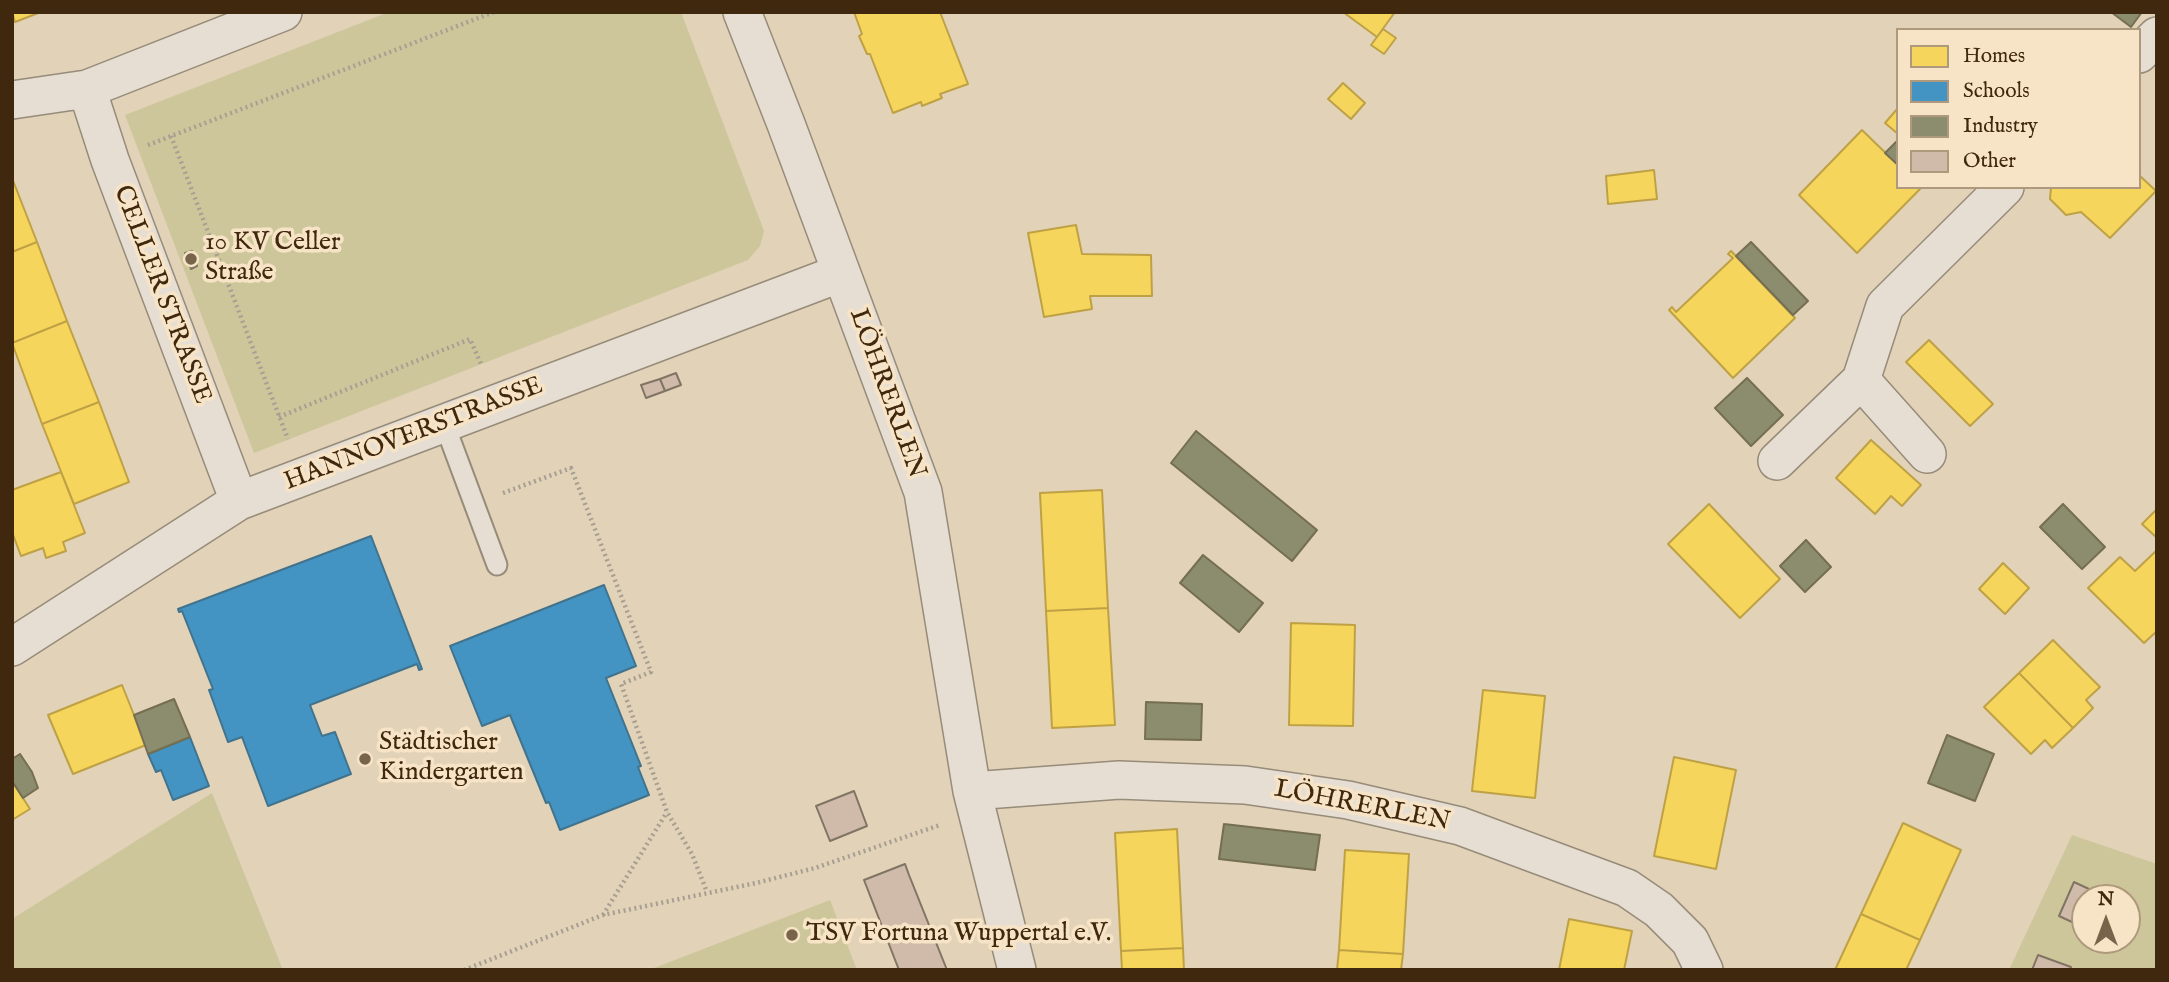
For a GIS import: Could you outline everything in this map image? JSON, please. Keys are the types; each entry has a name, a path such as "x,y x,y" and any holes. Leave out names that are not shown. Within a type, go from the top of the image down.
{"street":[{"path":"12,100 87,89 283,12"},
{"name":"LÖHRERLEN","path":"742,12 923,492 975,801 1017,970"},
{"path":"2141,52 2157,36"},
{"name":"CELLER STRASSE","path":"87,89 110,160 239,501"},
{"path":"1777,461 1861,380 1885,306 2003,189"},
{"name":"HANNOVERSTRASSE","path":"12,647 239,501 841,273"},
{"path":"1861,380 1927,454"},
{"name":"LÖHRERLEN","path":"975,801 1119,780 1245,785 1348,800 1460,826 1627,888 1659,910 1690,941 1704,970"}],"lane":[{"path":"444,423 497,565"}],"path":[{"path":"136,149 494,12"},
{"path":"171,136 303,477"},
{"path":"279,417 471,339 497,403"},
{"path":"474,503 571,468 651,672 621,684 667,812 692,854 706,892"},
{"path":"464,970 603,915 815,868 975,801"},
{"path":"603,915 667,812"}],"shaded area":[{"path":"389,12 681,12 764,231 760,246 748,260 254,453 125,115"},
{"path":"212,793 283,970 12,970 12,919"},
{"path":"2072,835 2157,864 2157,970 2009,970"},
{"name":"TSV Fortuna Wuppertal e.V.","path":"830,900 857,970 649,970"}],"building: Homes":[{"path":"12,12 41,12 15,22"},
{"path":"854,12 940,12 968,84 940,94 942,98 922,106 921,102 893,113 870,54 867,54 859,36 862,34"},
{"path":"1343,12 1395,12 1377,37"},
{"path":"1383,29 1396,38 1384,54 1371,45"},
{"path":"1343,83 1365,103 1351,119 1328,99"},
{"path":"1896,110 1896,132 1885,123"},
{"path":"1862,130 1896,163 1896,189 1920,189 1857,253 1799,195"},
{"path":"1654,170 1657,199 1608,204 1606,176"},
{"path":"2141,177 2156,191 2110,238 2081,212 2066,215 2050,199 2051,189 2141,189"},
{"path":"12,178 37,242 12,252"},
{"path":"1076,225 1082,254 1151,255 1152,296 1090,296 1092,309 1044,317 1028,233"},
{"path":"37,242 67,321 12,343 12,252"},
{"path":"1731,251 1795,318 1733,378 1669,310 1672,307 1676,312 1733,258 1728,254"},
{"path":"67,321 99,402 42,424 12,343"},
{"path":"1929,340 1993,404 1970,426 1906,362"},
{"path":"99,402 129,482 74,504 42,424"},
{"path":"1871,440 1921,485 1902,506 1891,496 1875,514 1836,478"},
{"path":"61,472 85,533 63,542 66,551 46,558 43,548 21,556 12,532 12,490"},
{"path":"1102,490 1108,608 1046,611 1040,493"},
{"path":"1709,504 1780,579 1740,618 1668,544"},
{"path":"2157,509 2157,538 2142,524"},
{"path":"2157,550 2157,631 2144,643 2088,588 2120,557 2135,571"},
{"path":"2003,563 2029,588 2005,614 1979,589"},
{"path":"1108,608 1115,725 1052,728 1046,611"},
{"path":"1291,623 1355,625 1353,726 1289,725"},
{"path":"2053,640 2100,687 2086,700 2093,708 2073,728 2019,673"},
{"path":"2019,673 2073,728 2052,748 2045,740 2031,754 1984,707"},
{"path":"122,685 146,745 73,774 48,715"},
{"path":"1483,690 1545,696 1535,798 1472,791"},
{"path":"1674,757 1736,770 1716,869 1654,856"},
{"path":"12,781 30,809 12,820"},
{"path":"1903,823 1961,850 1920,940 1861,914"},
{"path":"1177,829 1183,948 1121,951 1115,833"},
{"path":"1345,850 1409,854 1403,954 1339,950"},
{"path":"1861,914 1920,940 1906,970 1835,970"},
{"path":"1569,919 1632,931 1624,970 1559,970"},
{"path":"1183,948 1184,970 1122,970 1121,951"},
{"path":"1339,950 1403,954 1401,970 1337,970"}],"building: Schools":[{"path":"371,536 422,669 419,670 417,664 310,705 322,736 335,732 351,774 268,806 242,737 228,742 209,690 213,689 182,611 179,612 178,609"},
{"path":"604,585 636,666 606,678 641,766 638,767 649,795 560,830 510,715 482,726 450,646"},
{"path":"190,737 209,786 173,800 161,770 156,772 148,754"}],"building: Industry":[{"path":"2111,12 2142,12 2131,27"},
{"path":"1896,142 1896,163 1885,153"},
{"path":"1751,242 1808,301 1793,315 1736,256"},
{"path":"1747,378 1783,415 1751,446 1715,408"},
{"path":"1196,431 1317,530 1292,561 1171,463"},
{"path":"2063,504 2105,547 2082,569 2040,527"},
{"path":"1806,540 1831,567 1805,592 1780,566"},
{"path":"1203,555 1263,603 1239,632 1180,583"},
{"path":"174,699 190,737 148,754 134,715"},
{"path":"1146,702 1202,704 1201,740 1145,739"},
{"path":"1947,735 1994,754 1975,801 1928,783"},
{"path":"20,754 32,772 38,788 23,798 12,781 12,759"},
{"path":"1224,824 1320,835 1315,870 1219,859"}],"building: Other":[{"name":"10 KV Celler Straße","path":"192,251 197,266 191,269 185,253"},
{"path":"676,373 681,385 665,391 660,379"},
{"path":"660,379 665,391 646,398 641,385"},
{"path":"854,791 867,826 830,841 816,806"},
{"path":"905,864 947,970 899,970 864,880"},
{"path":"2071,889 2071,922 2059,916"},
{"path":"2038,955 2071,967 2070,970 2032,970"}],"place":[{"name":"10 KV Celler Straße","path":"191,259"},
{"name":"Städtischer Kindergarten","path":"365,759"},
{"name":"TSV Fortuna Wuppertal e.V.","path":"792,935"}]}
